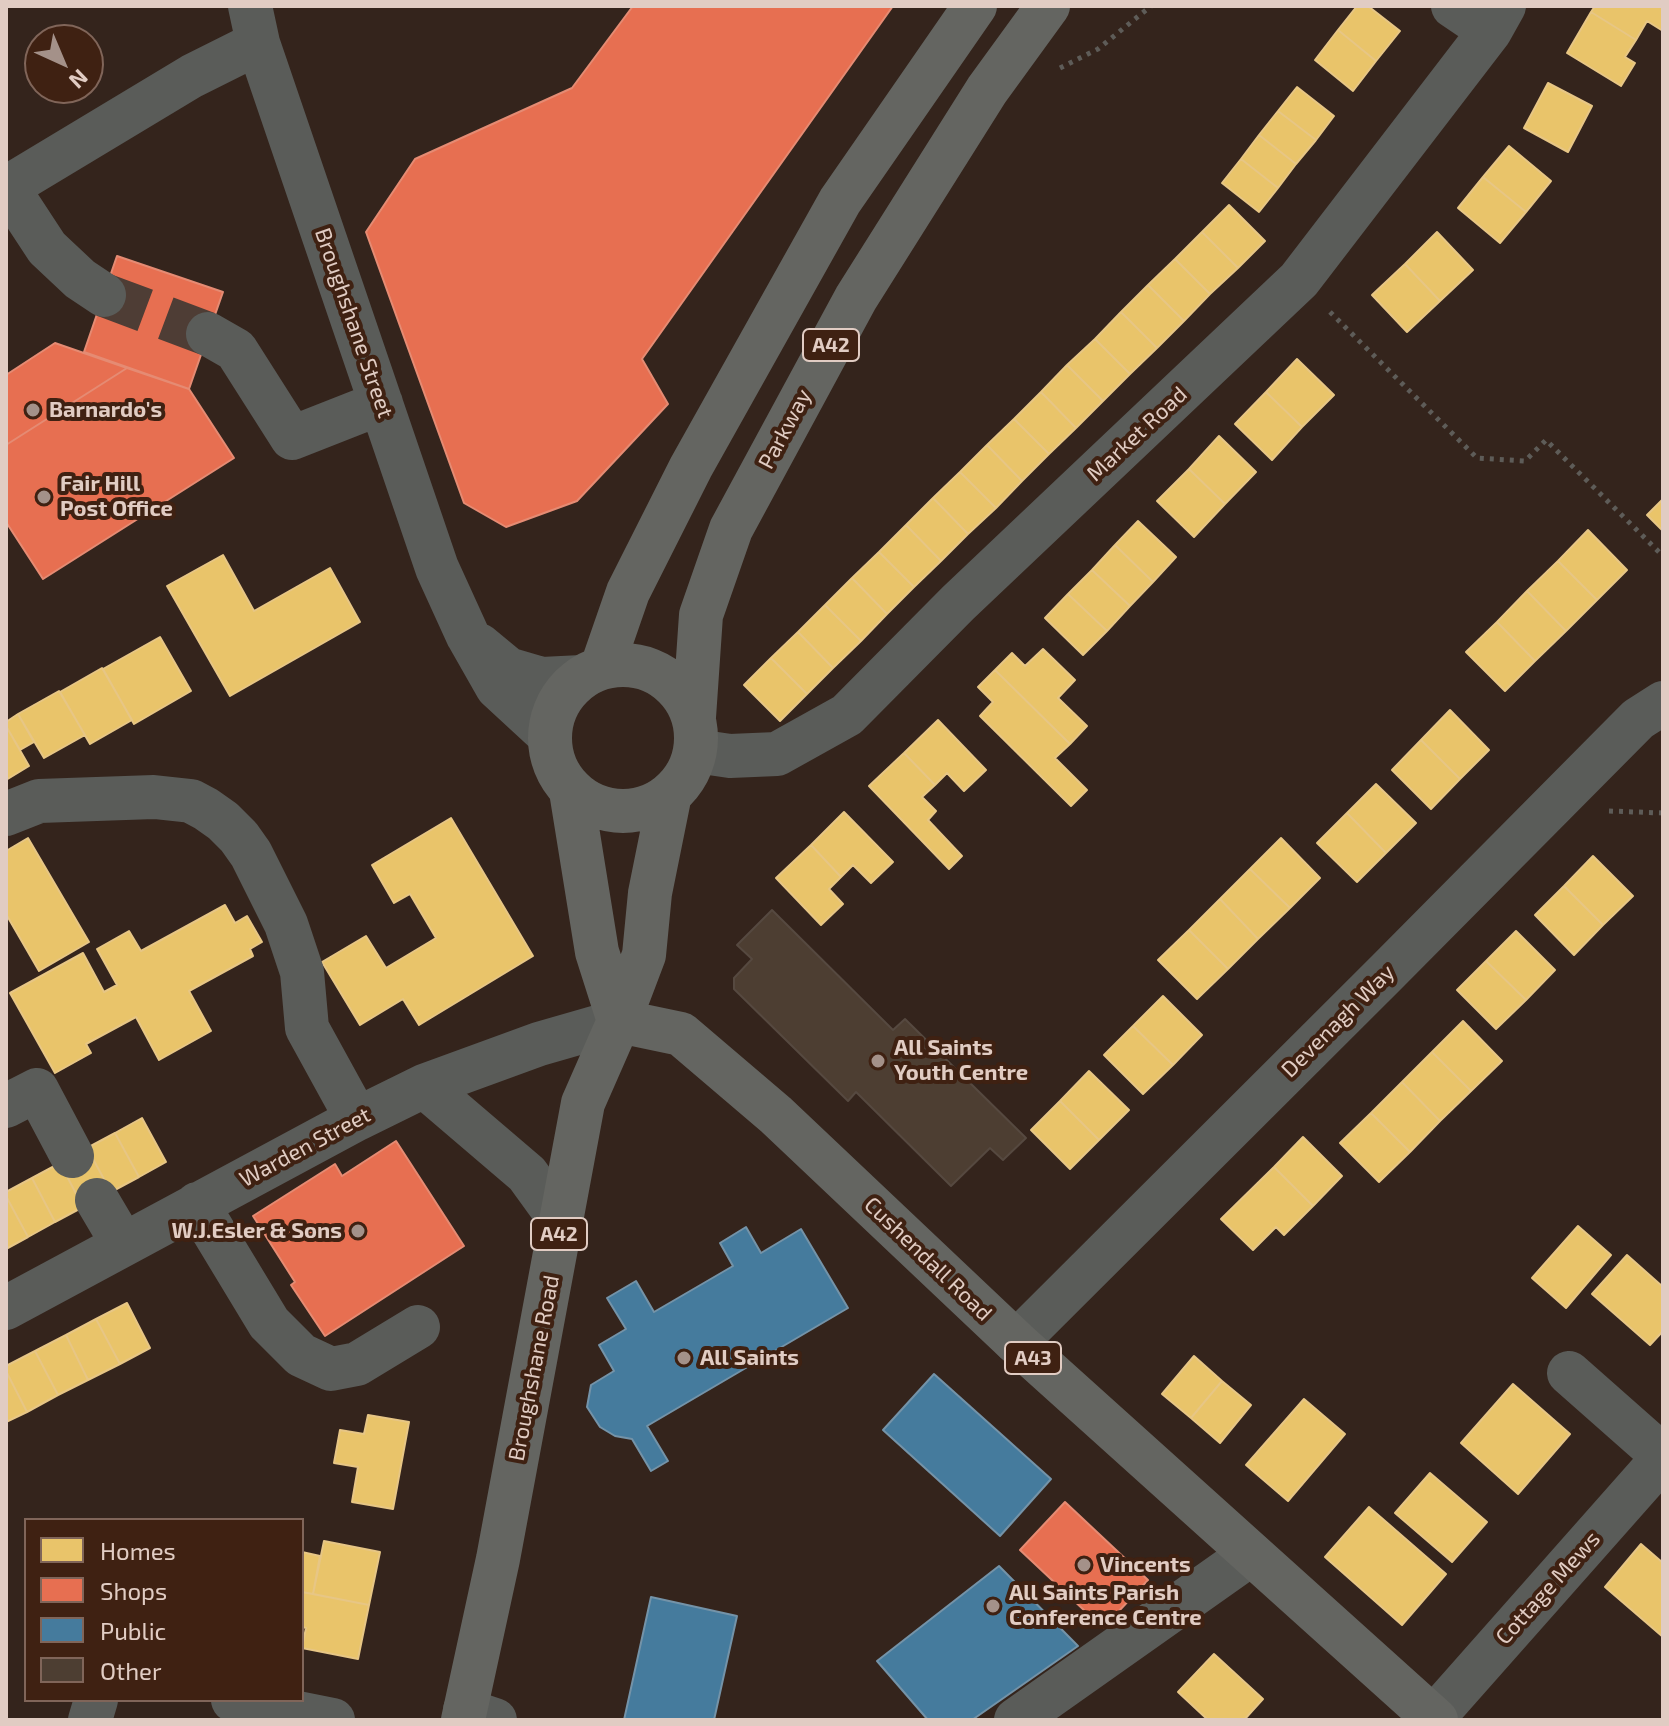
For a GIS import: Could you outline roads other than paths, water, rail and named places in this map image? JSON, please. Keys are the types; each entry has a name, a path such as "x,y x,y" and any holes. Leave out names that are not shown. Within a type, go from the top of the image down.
{"main road":[{"name":"A42","path":"549,735 554,713 565,693 592,672 628,592 706,440 840,201 975,6"},
{"name":"Parkway","path":"695,734 701,615 731,529 856,298 987,90 1048,6"},
{"path":"592,672 626,665 648,669 668,680 684,697 695,734"},
{"name":"A42","path":"670,794 685,778 695,734"},
{"path":"549,735 551,756 559,775 571,791 587,802 608,811 630,812 652,806 670,794"},
{"path":"571,791 597,952 619,1021"},
{"name":"Broughshane Road","path":"474,1717 498,1559 583,1103 644,955 650,893 670,794"},
{"name":"Cushendall Road","path":"619,1021 681,1034 776,1115 1016,1342 1434,1719"}],"street":[{"path":"1453,6 1497,19"},
{"name":"Market Road","path":"695,734 730,756 777,754 847,715 958,603 1299,280 1497,19"},
{"name":"Broughshane Street","path":"254,24 437,568 468,636 497,687 549,735"},
{"path":"104,295 80,279 47,248 6,188 192,76 254,24"},
{"path":"208,334 236,350 292,438 381,403"},
{"name":"Broughshane Street","path":"468,636 508,669 542,679 592,672"},
{"name":"Devenagh Way","path":"1016,1342 1638,719 1663,703"},
{"path":"6,814 39,801 154,797 191,801 223,821 251,854 286,924 302,972 307,1028 357,1119"},
{"name":"Warden Street","path":"6,1308 424,1086 539,1044 619,1021"},
{"path":"424,1086 527,1174 561,1221"},
{"path":"6,1106 37,1090 72,1156"},
{"path":"97,1200 123,1244"},
{"path":"197,1204 269,1323 301,1355 331,1369 357,1364 418,1327"},
{"name":"Cottage Mews","path":"1434,1719 1663,1457 1569,1373"},
{"path":"1016,1720 1251,1554"},
{"path":"243,1702 333,1720"}],"tunnel":[{"path":"104,295 208,334"}],"place":[{"name":"Barnardo's","path":"33,410"},
{"name":"Fair Hill Post Office","path":"44,497"},
{"name":"All Saints Youth Centre","path":"878,1061"},
{"name":"W.J.Esler & Sons","path":"358,1231"},
{"name":"All Saints","path":"684,1358"},
{"name":"Vincents","path":"1084,1565"},
{"name":"All Saints Parish Conference Centre","path":"993,1606"}]}
